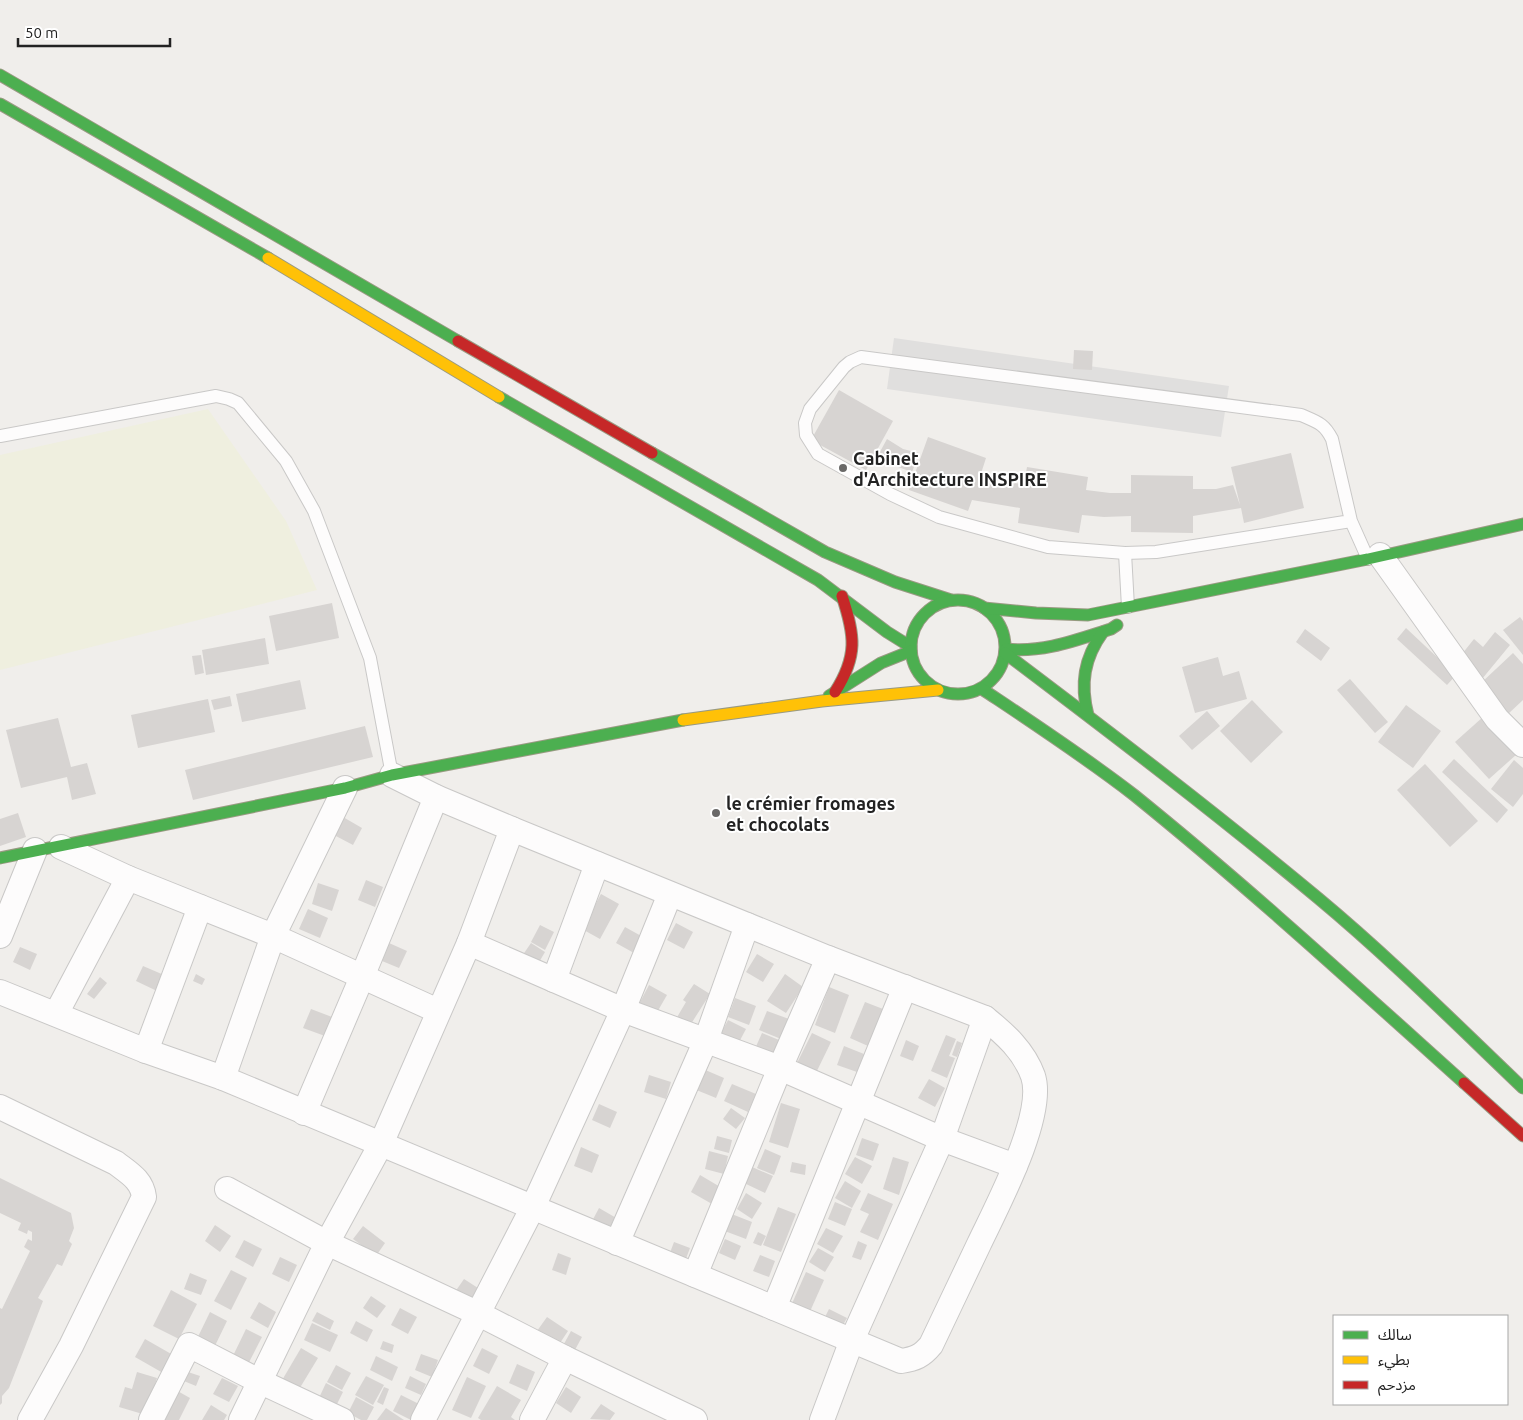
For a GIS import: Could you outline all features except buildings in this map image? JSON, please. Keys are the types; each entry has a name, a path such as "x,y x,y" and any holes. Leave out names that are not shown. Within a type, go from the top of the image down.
{"main road":[{"path":"0,75 807,543 877,576 914,590 951,600 963,600 984,608 993,616 1005,637 1003,664 991,682 972,693 960,695 949,694 927,684 913,663 911,649 913,631 924,614 937,605 951,600"},
{"path":"0,104 325,291 477,384 818,580 842,596 886,633 911,649"},
{"path":"984,608 1019,613 1088,615 1374,557 1523,524"},
{"path":"835,692 847,672 853,650 850,620 842,596"},
{"path":"1005,651 1038,650 1111,629 1121,622 1128,607"},
{"path":"1088,715 1082,690 1085,665 1095,642 1102,632"},
{"path":"822,701 888,660 911,649"},
{"path":"1005,651 1156,767 1319,899 1439,1007 1523,1088"},
{"path":"982,688 1073,750 1133,795 1290,927 1523,1136"},
{"path":"0,858 345,788 392,775 666,722 822,701 938,690"}],"street":[{"path":"1374,557 1497,719 1523,744"},
{"path":"0,992 146,1052 223,1078 901,1360 913,1360 924,1354 931,1345 1015,1166 1031,1118 1035,1099 1033,1077 1020,1051 1003,1032 985,1018 828,958 670,894 436,797 392,775"},
{"path":"223,1078 273,936 345,788"},
{"path":"304,1113 436,797"},
{"path":"241,1420 327,1244 381,1144 468,943 512,829"},
{"path":"61,847 128,878 273,936 438,1011"},
{"path":"0,936 35,850"},
{"path":"554,980 597,864"},
{"path":"56,1014 128,878"},
{"path":"423,1420 533,1208 623,1010 670,894"},
{"path":"146,1052 200,907"},
{"path":"617,1243 706,1040 747,925"},
{"path":"468,943 623,1010 780,1068 942,1139 1015,1166"},
{"path":"695,1275 780,1068 828,958"},
{"path":"774,1308 905,987"},
{"path":"822,1420 852,1340 942,1139 985,1018"},
{"path":"0,1107 116,1163 132,1174 143,1186 144,1197 71,1346 30,1420"},
{"path":"227,1189 327,1244 478,1312 565,1358 695,1420"},
{"path":"151,1420 189,1345 259,1381 342,1420"},
{"path":"532,1420 565,1358"}],"lane":[{"path":"1351,521 1156,552 1125,553 1048,547 939,517 890,494 818,454 806,436 805,423 810,409 844,367 850,362 861,358 1301,415 1316,421 1326,428 1332,440 1351,521 1374,557"},
{"path":"0,436 216,396 229,398 238,403 286,461 314,511 370,658 392,775"},
{"path":"1125,553 1128,607"}],"green space":[{"path":"208,409 286,521 317,590 0,670 0,455"}],"shaded area":[{"path":"894,338 1229,386 1221,437 887,389"}],"traffic: fast":[{"path":"0,75 458,341"},
{"path":"0,104 268,258"},
{"path":"499,397 818,580 887,632 911,647"},
{"path":"652,453 825,552 895,582 951,600"},
{"path":"984,608 1088,615 1368,559 1523,524"},
{"path":"958,600 976,603 991,614 1002,629 1005,647 1002,665 991,680 976,691 958,694 940,691 925,680 914,665 911,647 914,629 925,614 940,603 958,600"},
{"path":"1006,649 1020,650 1059,645 1111,629 1117,625"},
{"path":"1088,715 1084,693 1085,672 1092,652 1103,632"},
{"path":"829,696 881,663 911,651"},
{"path":"1005,653 1124,743 1280,866 1396,967 1523,1088"},
{"path":"982,689 1078,754 1134,795 1260,901 1464,1083"},
{"path":"0,858 345,788 392,775 683,720"}],"traffic: slow":[{"path":"268,258 499,397"},
{"path":"683,720 822,701 938,690"}],"traffic: jam":[{"path":"458,341 652,453"},
{"path":"835,692 848,667 852,645 850,622 842,596"},
{"path":"1464,1083 1523,1136"}],"place":[{"name":"Cabinet d'Architecture INSPIRE","path":"843,468"},
{"name":"le crémier fromages et chocolats","path":"716,813"}]}
